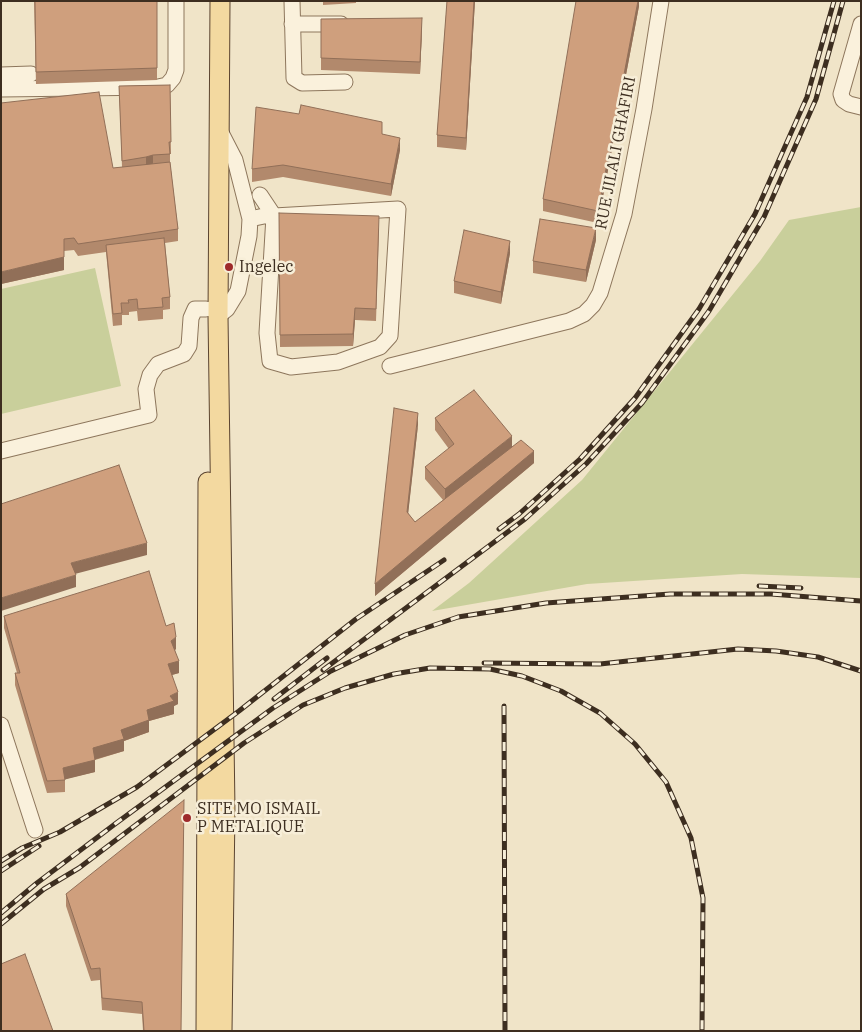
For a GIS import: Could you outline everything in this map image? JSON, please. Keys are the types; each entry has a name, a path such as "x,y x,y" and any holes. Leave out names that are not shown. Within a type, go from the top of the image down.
{"main road":[{"path":"207,1 212,313 224,800 222,1031"},
{"path":"206,1031 208,572 212,313 219,129 220,1"}],"street":[{"path":"1,89 158,87 167,85 173,78 176,70 176,1"},
{"path":"292,1 292,75 296,80 302,82 344,82"},
{"name":"RUE JILALI GHAFIRI","path":"390,366 569,321 584,314 593,305 600,293 624,214 644,110 661,1"},
{"path":"292,24 352,24"},
{"path":"861,24 841,94 848,104 861,107"},
{"path":"1,75 31,74"},
{"path":"1,451 149,415 146,389 150,375 158,364 184,354 189,346 192,318 196,309 212,313 227,309 238,291 249,236 250,220 235,160 219,129"},
{"path":"250,220 274,216 398,209 390,336 380,347 338,362 291,367 270,361 267,333 274,216 260,195"},
{"path":"1,725 35,830"}],"green space":[{"path":"861,207 861,578 742,574 587,584 432,611 469,583 582,480 760,261 789,220"},
{"path":"95,268 121,386 1,414 1,289"}],"building":[{"path":"35,1 157,1 157,68 36,72"},
{"path":"447,1 474,1 466,138 437,135"},
{"path":"576,1 638,1 598,211 543,199"},
{"path":"422,18 420,62 321,58 321,19"},
{"path":"170,85 170,154 122,161 119,86"},
{"path":"99,92 113,168 170,162 178,229 78,244 74,238 64,239 64,257 1,272 1,103"},
{"path":"301,105 382,122 382,134 400,138 391,184 283,165 252,169 256,107 299,114"},
{"path":"279,213 379,216 376,309 355,308 353,334 280,335"},
{"path":"540,219 596,228 586,270 533,261"},
{"path":"464,230 510,241 501,292 454,281"},
{"path":"164,238 170,297 162,298 163,307 138,309 137,299 128,300 129,303 121,303 122,313 113,314 106,245"},
{"path":"474,390 512,436 445,489 425,467 454,444 435,418"},
{"path":"394,408 418,413 407,512 415,522 521,440 534,451 375,584"},
{"path":"119,465 147,543 71,563 76,575 1,598 1,504"},
{"path":"149,571 166,626 174,623 176,637 171,641 179,661 168,664 178,692 170,696 174,701 147,710 149,720 121,730 124,739 93,748 95,760 63,768 65,780 47,781 15,673 20,673 4,616"},
{"path":"184,800 181,1031 144,1031 142,1002 102,998 100,968 91,969 66,894"},
{"path":"25,954 53,1031 1,1031 1,964"}],"railway":[{"path":"499,529 519,514 580,459 635,398 699,309 755,214 807,97 834,1"},
{"path":"323,670 525,519 586,464 642,403 709,311 764,217 816,99 843,1"},
{"path":"1,861 22,848 60,832 137,787 239,711 356,619 444,560"},
{"path":"759,586 801,588"},
{"path":"1,913 115,824 273,708 331,671 405,635 458,617 546,603 670,594 771,594 861,601"},
{"path":"484,663 600,664 738,649 776,651 818,657 861,671"},
{"path":"274,699 327,658"},
{"path":"1,924 44,889 79,868 244,743 303,705 345,688 394,674 430,668 490,669 522,676 561,691 600,713 635,744 666,782 691,838 703,898 702,1031"},
{"path":"504,706 505,1031"},
{"path":"1,871 39,846"}],"place":[{"name":"Ingelec","path":"229,267"},
{"name":"SITE MO ISMAIL P METALIQUE","path":"187,818"}]}
